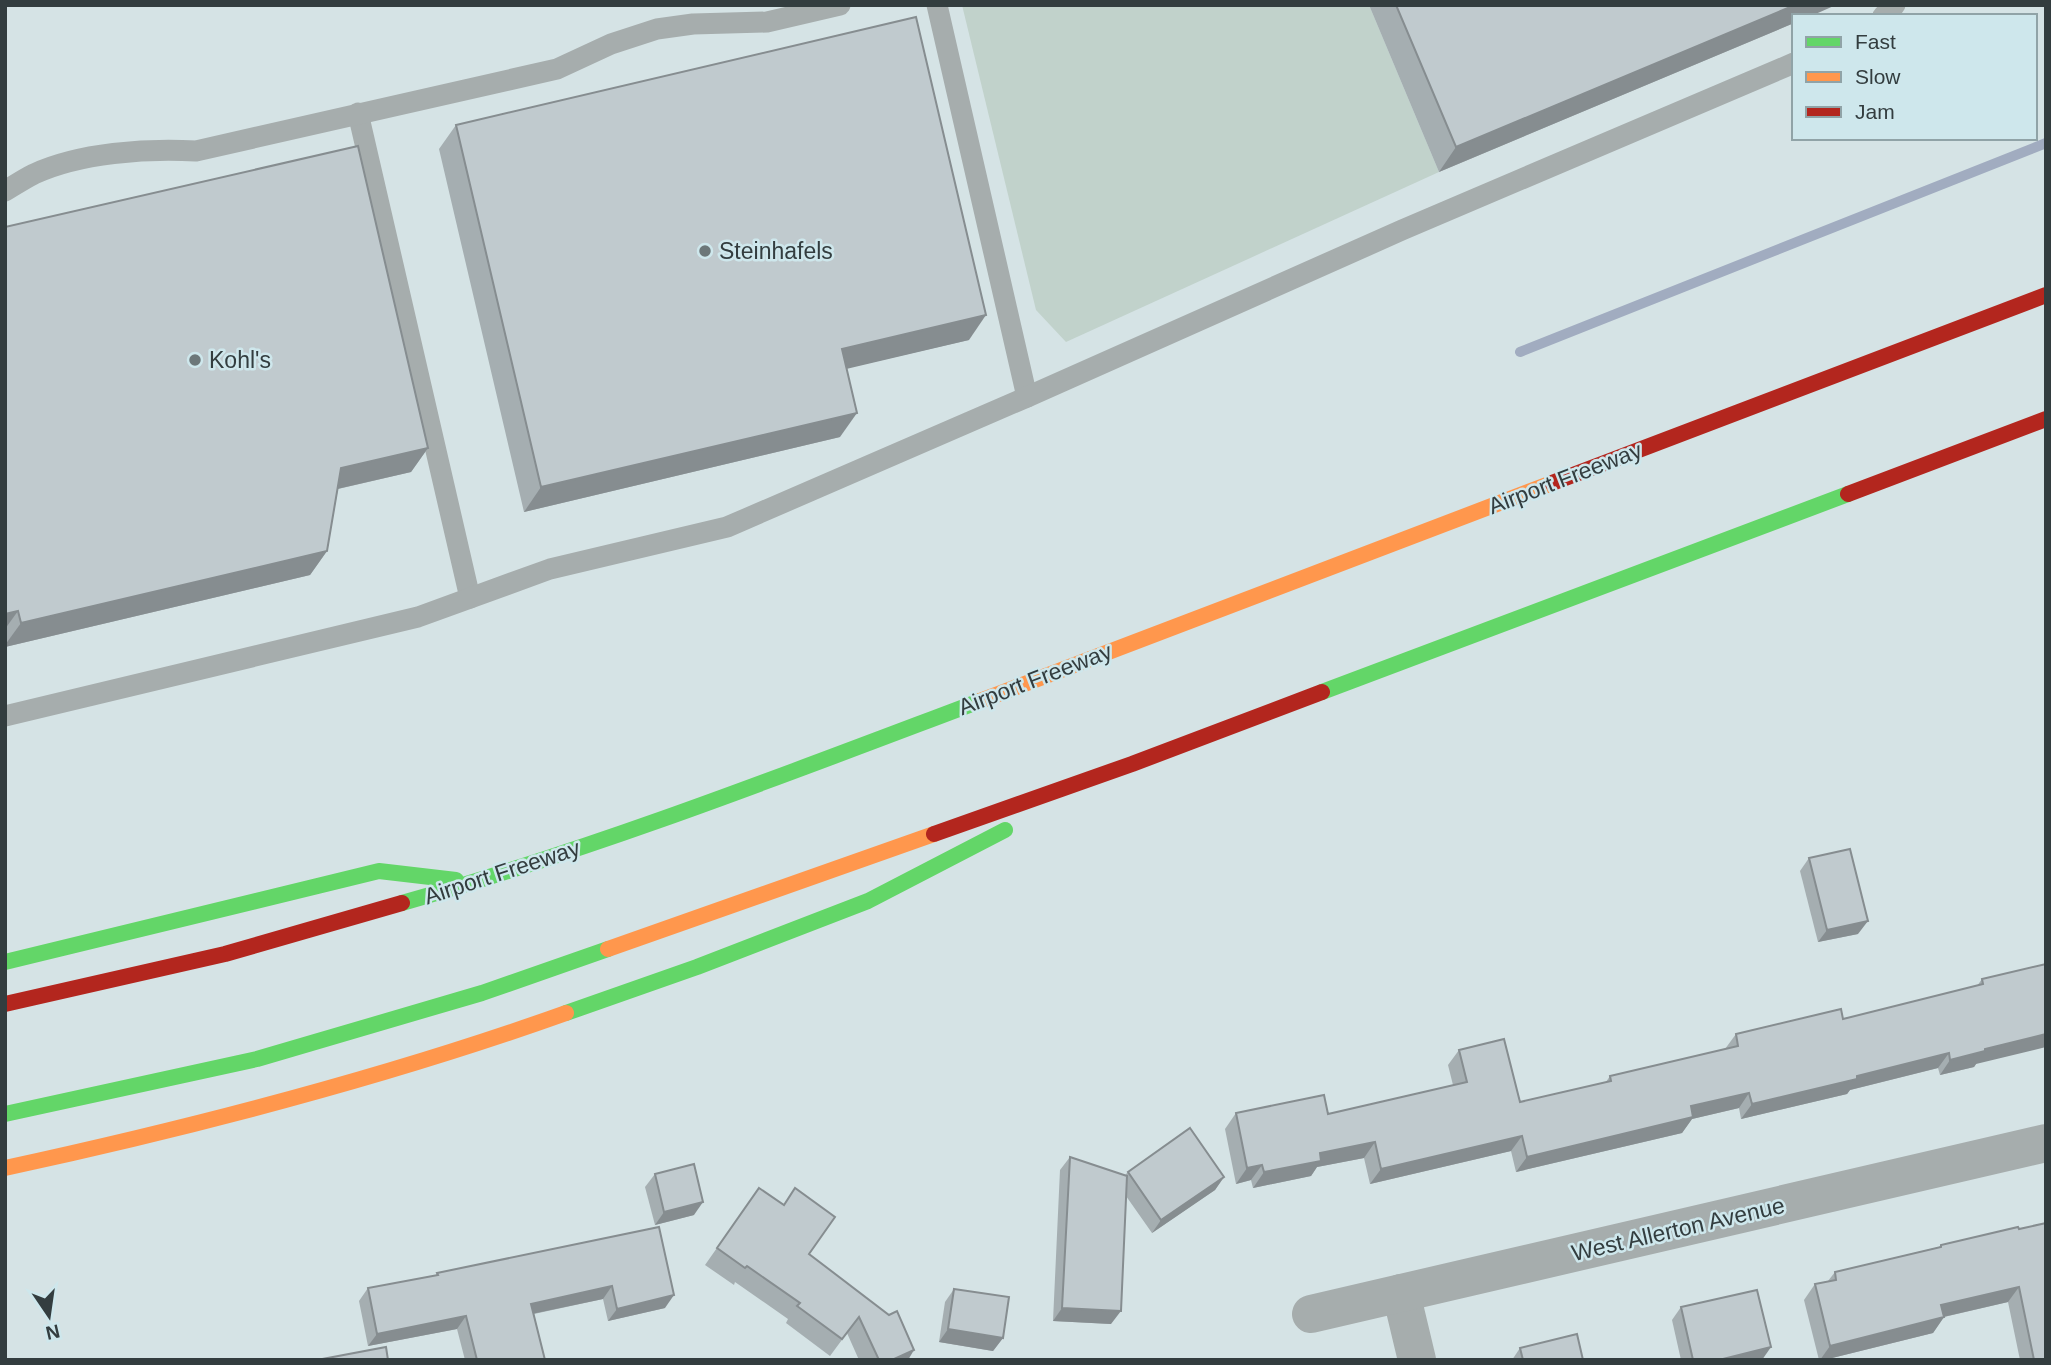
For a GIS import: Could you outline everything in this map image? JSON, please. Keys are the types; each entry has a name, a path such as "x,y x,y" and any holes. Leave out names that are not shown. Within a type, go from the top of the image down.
{"highway":[{"name":"Airport Freeway","path":"5,1004 225,954 476,882 706,805 2046,295"},
{"path":"5,1114 257,1059 482,993 1132,765 2046,419"},
{"path":"5,1168 97,1148 307,1093 511,1033 697,967 868,901 1132,765"},
{"path":"5,961 379,871 476,882"}],"street":[{"name":"West Allerton Avenue","path":"1311,1314 2046,1143"},
{"path":"1401,1293 1417,1360"}],"lane":[{"path":"5,191 35,173 87,158 145,151 196,151 557,69 611,44 657,29 693,24 767,22 840,5"},
{"path":"937,5 1027,397"},
{"path":"5,716 418,617 550,569 727,527 1402,230 1792,64"},
{"path":"358,113 470,598"}],"shaded area":[{"path":"962,5 1369,5 1439,172 1066,342 1036,310"}],"building":[{"path":"1396,5 1795,5 1456,147"},
{"name":"Steinhafels","path":"916,17 986,315 842,349 857,413 541,487 456,125"},
{"name":"Kohl's","path":"358,146 428,448 341,468 327,551 21,623 18,611 5,614 5,227"},
{"path":"1850,849 1868,921 1827,930 1809,858"},
{"path":"2046,964 2046,1034 1950,1060 1949,1053 1857,1076 1857,1079 1752,1104 1749,1093 1691,1106 1693,1117 1527,1157 1522,1136 1381,1169 1375,1142 1320,1153 1321,1161 1264,1172 1262,1165 1247,1168 1236,1113 1324,1095 1328,1114 1467,1082 1459,1050 1504,1039 1520,1102 1611,1081 1610,1076 1738,1046 1736,1034 1841,1009 1843,1019 1983,984 1982,979"},
{"path":"1190,1128 1224,1177 1161,1220 1128,1172"},
{"path":"1070,1157 1127,1176 1121,1311 1062,1308"},
{"path":"694,1164 703,1202 664,1212 655,1174"},
{"path":"759,1188 784,1205 795,1188 835,1217 809,1254 889,1315 897,1311 914,1350 892,1360 879,1360 859,1317 842,1339 797,1306 800,1303 717,1248"},
{"path":"2046,1223 2046,1359 2034,1360 2019,1287 1941,1305 1944,1317 1830,1346 1815,1284 1836,1280 1835,1272 2018,1227 2019,1229"},
{"path":"659,1227 674,1295 617,1309 612,1286 531,1304 545,1360 477,1360 466,1316 377,1334 368,1288"},
{"path":"954,1289 1009,1297 1003,1338 948,1329"},
{"path":"1757,1290 1771,1347 1719,1360 1693,1360 1681,1307"},
{"path":"1577,1334 1583,1360 1523,1360 1520,1348"},
{"path":"386,1347 388,1360 317,1360"}],"waterway":[{"path":"1520,352 2046,143"}],"traffic: fast":[{"path":"1322,692 1848,494"},
{"path":"402,903 621,833 980,701"},
{"path":"566,1013 697,967 868,901 1005,830"},
{"path":"5,962 379,871 456,880"},
{"path":"5,1114 257,1059 482,993 608,949"}],"traffic: slow":[{"path":"980,701 1552,483"},
{"path":"608,949 934,834"},
{"path":"5,1168 288,1100 428,1059 566,1013"}],"traffic: jam":[{"path":"1552,483 2046,295"},
{"path":"1848,494 2046,419"},
{"path":"934,834 1132,764 1322,692"},
{"path":"5,1004 225,954 402,903"}],"place":[{"name":"Steinhafels","path":"705,251"},
{"name":"Kohl's","path":"195,360"}]}
